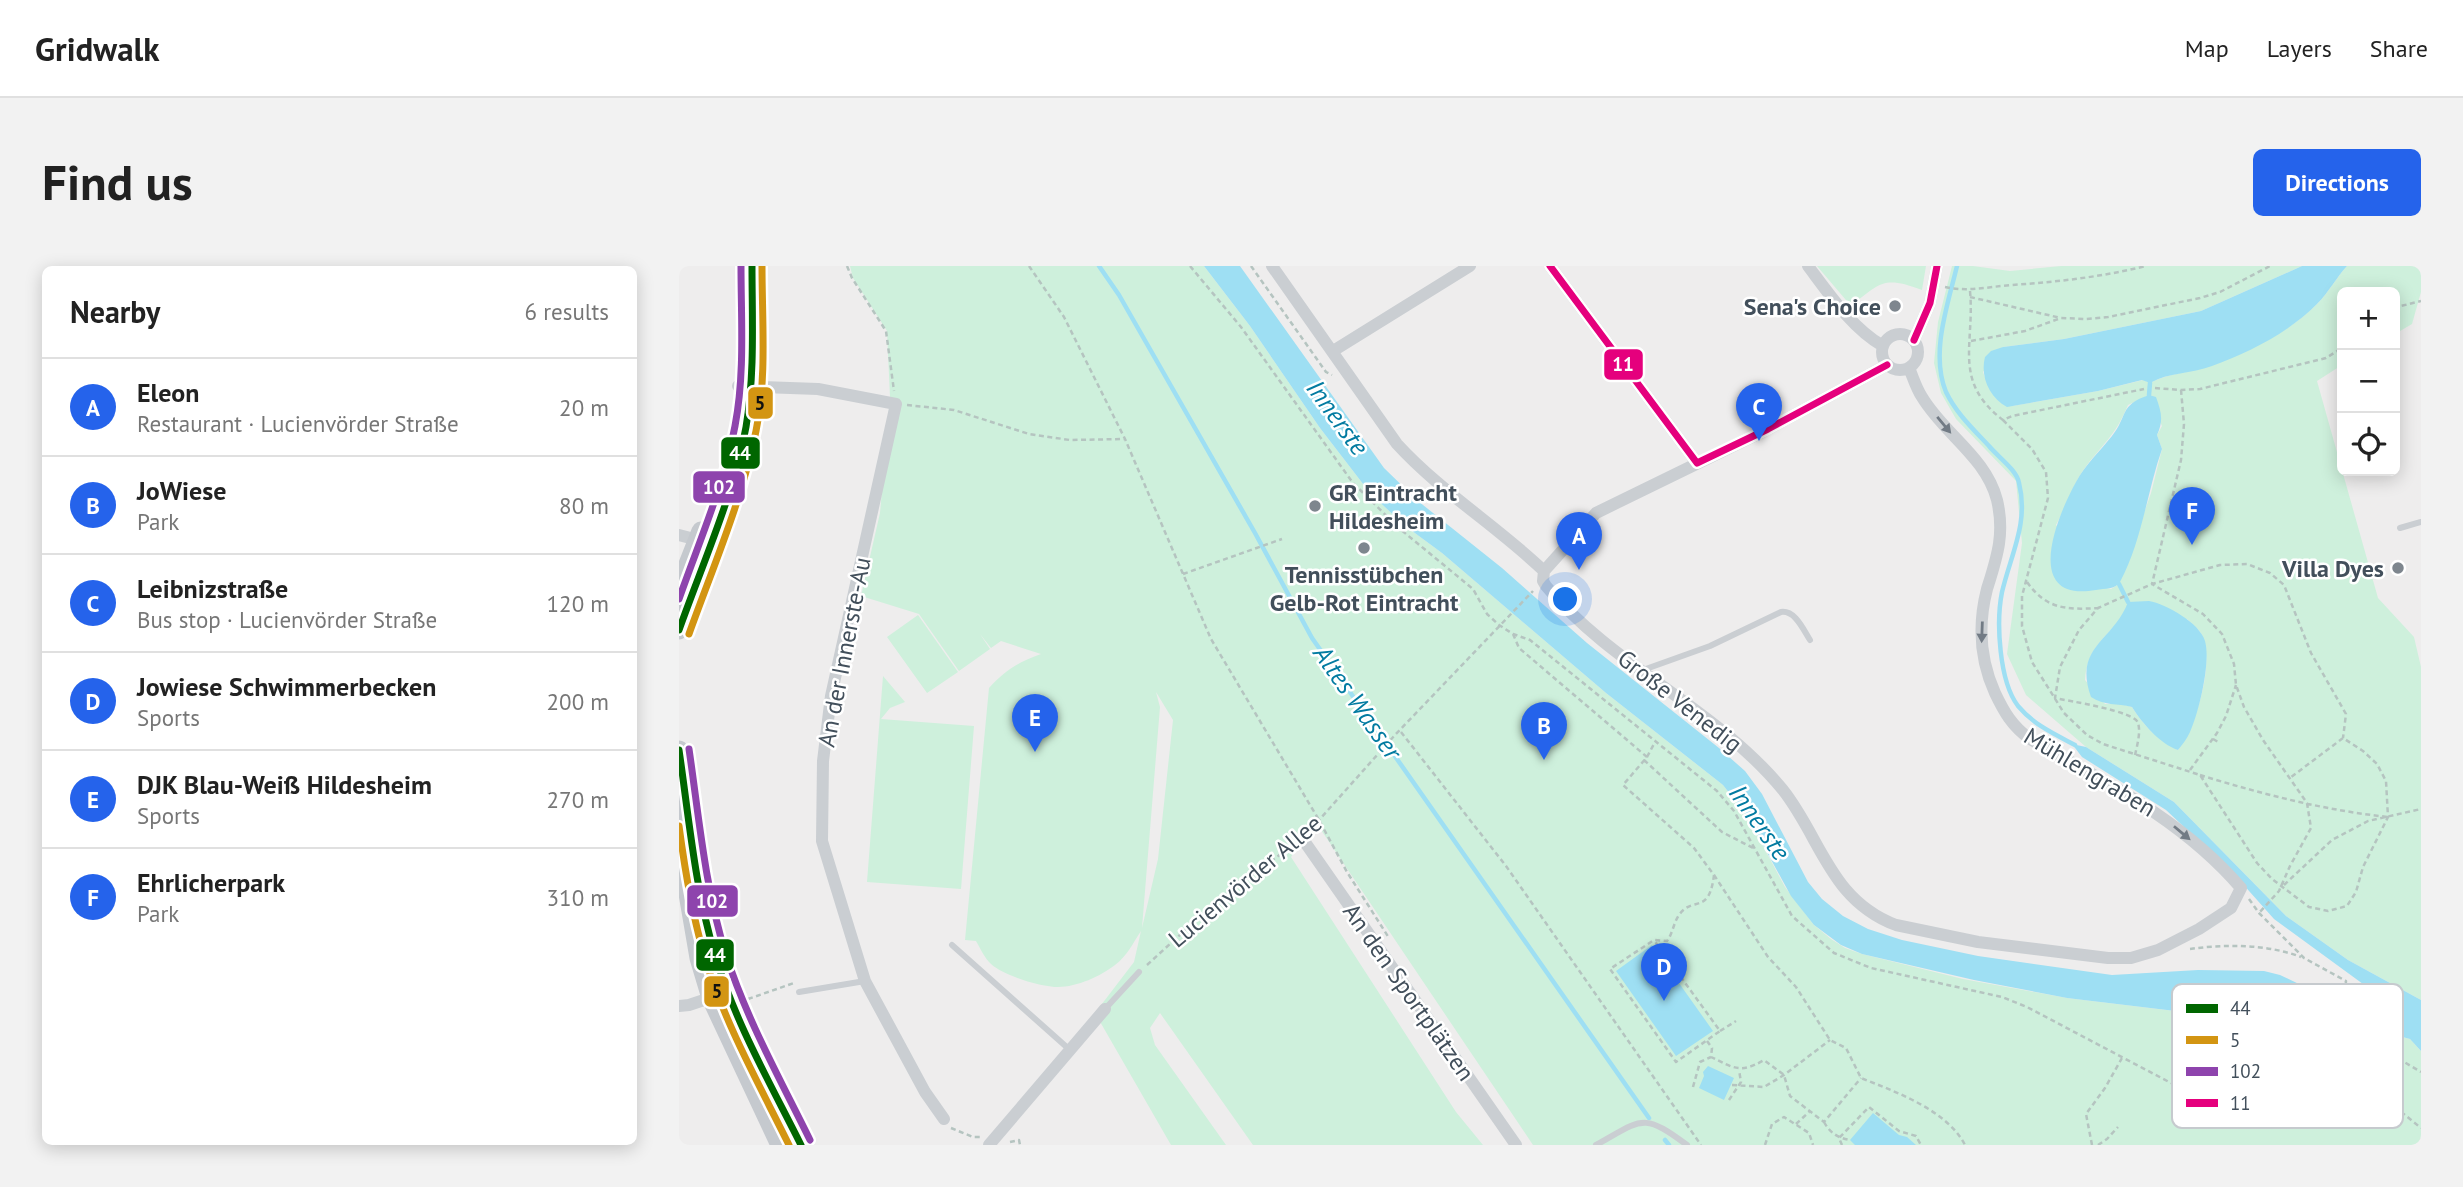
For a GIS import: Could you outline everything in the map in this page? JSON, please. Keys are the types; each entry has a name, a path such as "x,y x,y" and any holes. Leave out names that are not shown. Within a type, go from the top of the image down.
{"main road":[{"path":"740,266 744,387"},
{"path":"679,587 723,470 744,387 752,266"},
{"path":"679,630 696,539"},
{"path":"679,750 681,777 703,902 724,998 780,1145"},
{"path":"679,841 699,958 724,998 801,1145"}],"street":[{"name":"Große Venedig","path":"1272,266 1397,444 1410,458 1543,571 1543,581 1587,628 1742,748 1783,791 1840,882 1864,907 1885,921 1978,942 2108,958 2131,958 2158,950 2199,929 2231,908 2241,888"},
{"path":"1333,351 1470,266"},
{"path":"1550,266 1697,463"},
{"path":"1808,266 1870,338 1883,346"},
{"path":"1914,340 1930,303 1937,266"},
{"path":"1891,336 1909,336 1914,340 1918,355 1909,368 1898,370 1887,365 1882,356 1883,346 1891,336"},
{"path":"1543,571 1597,513 1768,429 1887,365"},
{"name":"Mühlengraben","path":"1909,368 1921,397 1985,473 1997,501 2000,549 1985,601 1981,645 1989,680 2010,722 2030,739 2158,812 2215,860 2241,888"},
{"path":"744,387 818,389 896,404"},
{"name":"An der Innerste-Au","path":"896,404 831,696 824,761 822,841 865,981 925,1092 944,1119"},
{"name":"An den Sportplätzen","path":"1303,838 1516,1145"},
{"path":"679,1006 724,998"},
{"path":"989,1145 1105,1009"}],"lane":[{"path":"2400,528 2421,522"},
{"path":"1641,671 1710,646 1781,612 1787,611 1792,615 1810,640"},
{"path":"953,945 1070,1050"},
{"path":"1105,1009 1139,972"},
{"path":"799,992 865,981"},
{"path":"1596,1145 1637,1122 1666,1128 1687,1145"}],"path":[{"path":"847,266 886,331 896,404 954,411 1029,434 1069,439 1125,439"},
{"path":"1029,266 1064,317 1125,439 1211,639 1319,820"},
{"path":"1251,266 1326,372 1356,384"},
{"path":"1941,286 1969,291 2093,278 2146,266"},
{"path":"1970,297 2061,318 2086,320 2220,292 2270,266"},
{"path":"1969,291 1971,341 1967,357 1975,388 1987,408 2032,449 2046,472 2048,498 2022,596 2022,626 2032,662 2064,713 2087,735 2103,744 2135,755 2200,775 2343,812 2388,817"},
{"path":"2400,307 2421,301"},
{"path":"1971,341 2025,331 2061,318"},
{"path":"2155,388 2200,388 2326,358 2339,350"},
{"path":"2003,420 2144,388"},
{"path":"2152,584 2181,460 2185,424 2181,390"},
{"path":"1184,574 1282,539"},
{"path":"2055,698 2060,667 2079,630 2098,608 2152,584 2220,565 2247,564 2270,573 2284,585 2311,653 2346,714 2343,738 2290,778"},
{"path":"2026,580 2037,596 2049,603 2063,608 2098,608"},
{"path":"2152,584 2203,614 2222,634 2234,664 2236,685 2244,707 2263,740 2307,803 2311,828 2280,889"},
{"name":"Lucienvörder Allee","path":"1139,972 1218,900 1303,838 1395,735 1538,586"},
{"path":"1513,634 1519,648 1645,758 1722,832 1755,849"},
{"path":"2189,771 2226,716 2236,685"},
{"path":"2055,698 2124,713 2135,718 2139,723 2135,755"},
{"path":"1400,731 1506,866 1701,1145"},
{"path":"2200,775 2257,863 2280,889 2309,907 2328,911 2347,906 2388,817 2386,781 2377,764 2343,738"},
{"path":"2213,739 2220,743"},
{"path":"1655,742 1623,785 1693,848 1714,875 1767,957 1797,987 1830,1040 1846,1048 1861,1078 1915,1101 1949,1125 1965,1145"},
{"path":"2259,913 2280,889 2332,840 2368,821 2421,809"},
{"path":"1714,875 1712,890 1706,900 1682,912 1667,941 1654,940 1610,969 1676,1062 1736,1021"},
{"path":"2241,888 2259,913 2304,958"},
{"path":"1654,940 1720,1031"},
{"path":"2182,950 2263,947 2285,951 2304,958 2346,981 2346,984"},
{"path":"724,998 793,982 799,992"},
{"path":"1732,1085 1764,1087 1830,1040"},
{"path":"1707,1041 1712,1048 1711,1057"},
{"path":"1693,1087 1700,1062 1711,1057 1739,1070 1764,1060 1784,1075 1790,1096 1824,1122 1842,1145"},
{"path":"2092,1145 2086,1114 2122,1058"},
{"path":"1729,1101 1741,1082 1739,1070"},
{"path":"1824,1122 1861,1078"},
{"path":"1839,1138 1869,1107 1899,1131 1916,1136 1921,1145"},
{"path":"1795,1125 1809,1112"},
{"path":"2403,1113 2421,1128"},
{"path":"1765,1145 1768,1131 1778,1119 1789,1119 1809,1133 1813,1145"},
{"path":"2098,1145 2118,1127"},
{"path":"953,1130 973,1137"},
{"path":"1019,1140 1025,1137"},
{"path":"1839,1138 1850,1140"}],"green space":[{"path":"850,266 1204,266 1370,493 1404,525 1442,553 1606,693 1723,785 1747,816 1785,887 1814,925 1831,939 1862,954 1963,979 2067,998 2172,1011 2172,1128 2403,1128 2403,1037 2410,1039 2421,1051 2421,1145 1533,1145 1315,821 1291,857 1456,1112 1483,1145 1253,1145 1160,1013 1150,1028 1155,1045 1226,1145 1171,1145 1095,1013 1134,962 1141,931 1123,958 1109,969 1096,977 1065,987 1033,983 1005,973 989,962 976,941 965,940 989,688 1013,667 1041,654 1001,641 991,648 980,634 990,649 959,671 919,614 861,596 880,513 890,397 887,331 853,278","holes":["1156,692 1173,720 1158,859 1142,928 1160,707"]},
{"path":"1817,266 1926,266 1922,290 1899,283 1883,284 1869,291 1851,306"},
{"path":"1952,266 2010,271 2061,266 2302,266 2201,311 2064,339 2003,347 1983,372 1996,398 2012,406 2143,380 2150,383 2195,369 2248,349 2291,326 2317,304 2347,266 2421,266 2421,292 2412,324 2400,331 2400,287 2337,287 2337,368 2317,381 2337,452 2337,476 2344,476 2378,598 2414,637 2421,667 2421,1000 2403,990 2403,984 2392,984 2348,960 2286,916 2174,802 2086,747 2026,695 2007,654 2022,543 2016,481 1956,419 1941,393 1934,363 1938,322","holes":["2149,395 2162,426 2157,435 2162,449 2151,493 2119,584 2111,589 2106,588 2056,525 2082,472 2115,431 2128,405","2122,617 2187,619 2202,635 2205,648 2205,678 2197,711 2178,750 2152,732 2132,707 2105,704 2085,680 2093,652"]},
{"path":"918,615 958,672 927,693 887,637"},
{"path":"883,676 905,702 890,708 881,719 974,726 961,889 867,882"}],"water":[{"name":"Innerste","path":"1204,266 1240,266 1384,468 1418,501 1745,771 1762,794 1808,882 1822,899 1843,916 1868,929 1902,940 1978,956 2112,975 2198,970 2264,971 2299,984 2172,984 2172,1011 2067,998 1974,980 1862,954 1841,945 1814,925 1791,896 1747,816 1723,785 1606,693 1442,553 1404,525 1370,493 1320,428 1250,326"},
{"path":"2302,266 2347,266 2321,299 2294,324 2254,348 2212,366 2150,383 2142,380 2098,391 2007,407 1995,398 1987,385 1984,364 1985,357 1991,351 2201,311"},
{"path":"2149,395 2156,397 2160,411 2161,425 2157,435 2162,449 2128,566 2115,586 2073,591 2059,584 2052,571 2051,554 2060,516 2080,476 2117,429 2128,407"},
{"path":"2149,601 2190,621 2205,641 2205,674 2200,700 2190,732 2178,750 2152,732 2132,707 2106,703 2091,697 2087,680 2087,666 2091,655 2128,602"},
{"path":"2072,744 2086,747 2174,802 2286,916 2348,960 2392,984 2363,984 2274,919 2233,873 2166,810 2082,757"},
{"path":"1652,945 1713,1031 1676,1056 1616,971"},
{"path":"2403,990 2421,1000 2421,1051 2410,1039 2403,1037"},
{"path":"1708,1066 1734,1078 1724,1100 1699,1088 1703,1072"},
{"path":"1873,1113 1899,1135 1907,1137 1916,1145 1855,1145 1850,1140"}],"waterway":[{"name":"Altes Wasser","path":"1099,266 1119,295 1312,638 1649,1118"},
{"path":"1957,266 1940,345 1946,392 1971,427 2015,473 2022,497 2018,538 2000,604 1999,635 2003,667 2012,695 2024,713 2075,745"},
{"path":"2149,395 2150,383"},
{"path":"2119,584 2128,602"},
{"name":"Altes Wasser","path":"1665,1140 1669,1145"}],"transit line":[{"name":"102","path":"679,599 718,492 735,426 741,366 741,266"},
{"name":"44","path":"679,630 726,504 741,452 749,407 752,367 752,266"},
{"name":"5","path":"689,634 735,508 756,431 763,370 762,266"},
{"name":"11","path":"1550,266 1697,463"},
{"name":"11","path":"1914,340 1930,303 1937,266"},
{"name":"11","path":"1697,463 1768,429 1887,365"},
{"name":"102","path":"689,749 708,878 726,955 754,1026 810,1140"},
{"name":"44","path":"679,750 697,879 715,955 743,1028 801,1145"},
{"name":"5","path":"679,826 700,942 713,982 743,1053 789,1145"}],"place":[{"name":"Sena's Choice","path":"1895,306"},
{"name":"Leibnizstraße","path":"1759,441"},
{"name":"GR Eintracht Hildesheim","path":"1315,506"},
{"name":"Ehrlicherpark","path":"2192,545"},
{"name":"Tennisstübchen Gelb-Rot Eintracht","path":"1364,548"},
{"name":"Villa Dyes","path":"2398,568"},
{"name":"Eleon","path":"1579,570"},
{"name":"DJK Blau-Weiß Hildesheim","path":"1035,752"},
{"name":"JoWiese","path":"1544,760"},
{"name":"Jowiese Schwimmerbecken","path":"1664,1001"}]}
